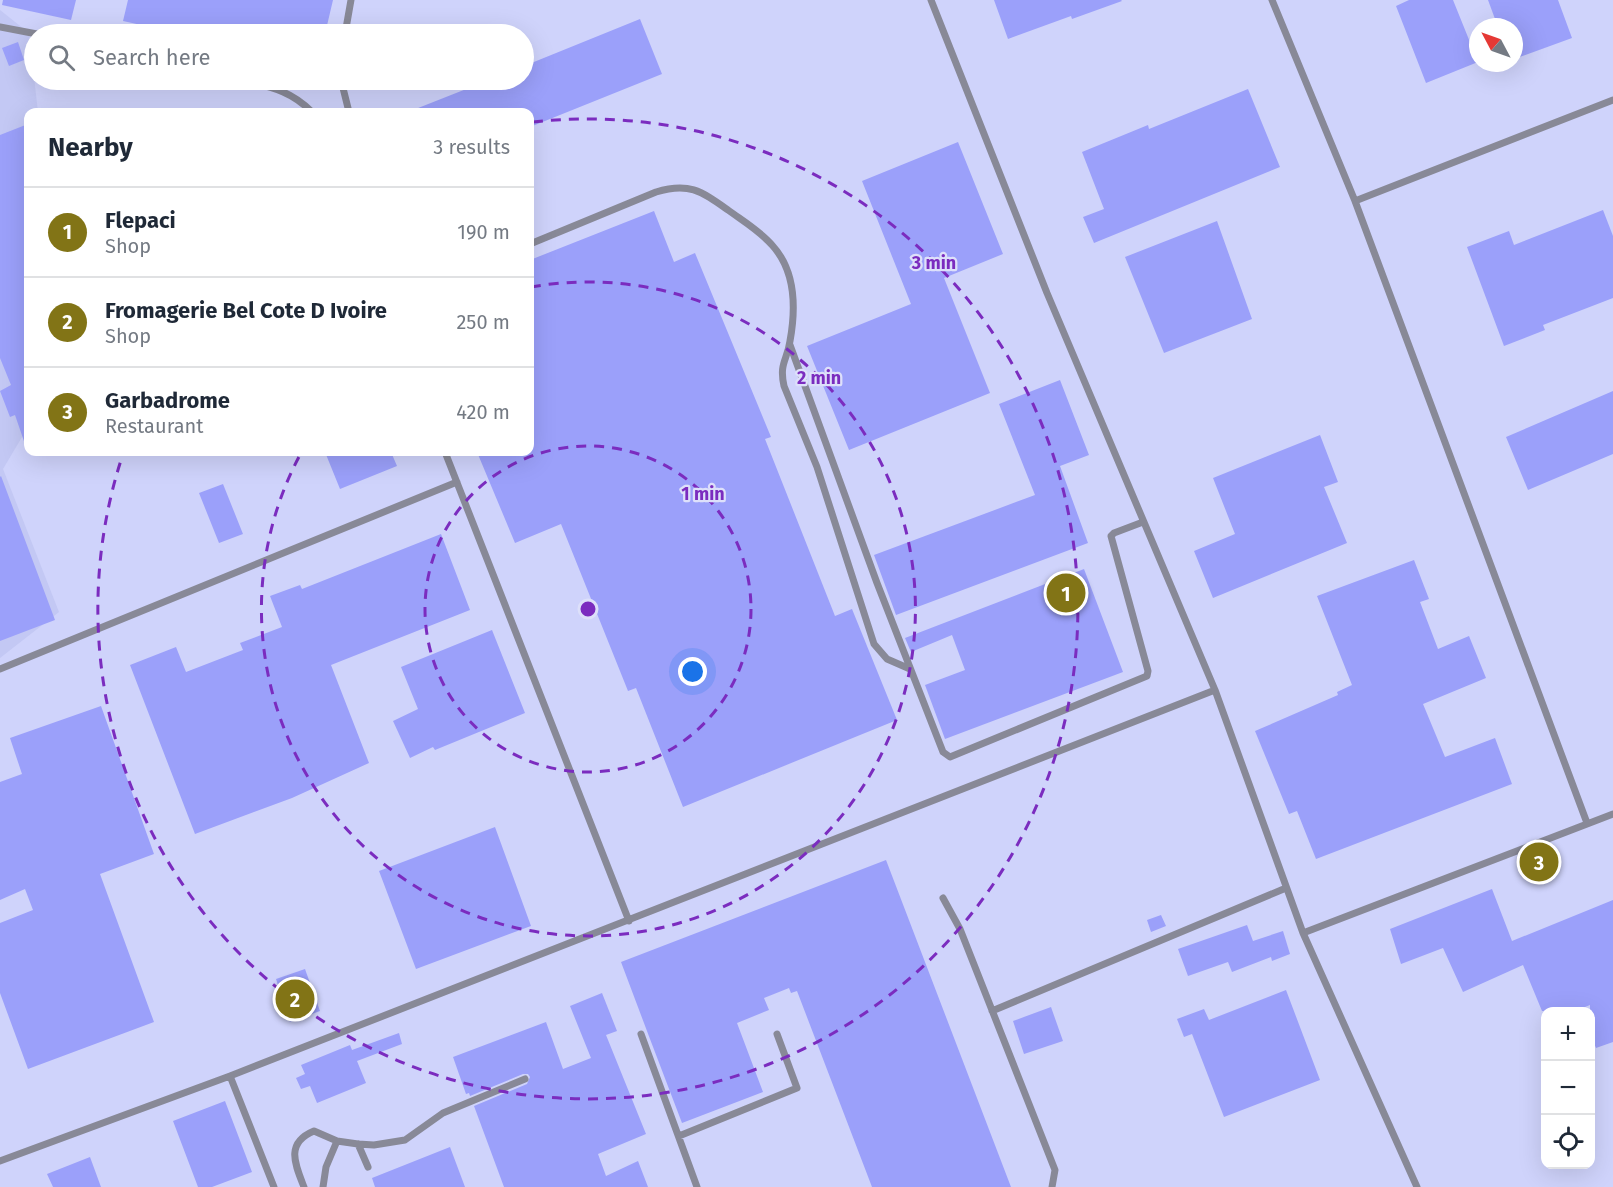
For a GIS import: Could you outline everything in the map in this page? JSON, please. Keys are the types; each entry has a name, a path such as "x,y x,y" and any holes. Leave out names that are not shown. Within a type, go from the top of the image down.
{"lane":[{"path":"347,24 351,0"},
{"path":"931,0 1047,293 1215,690 1303,933 1417,1187"},
{"path":"1272,0 1355,201 1587,823"},
{"path":"0,27 24,32"},
{"path":"280,90 287,92 308,108"},
{"path":"344,90 349,108"},
{"path":"1355,201 1613,100"},
{"path":"534,242 656,192 672,187 683,187 694,190 722,206 754,228 772,244 786,265 792,290 794,313 790,345 782,362 781,375 784,386 817,467 874,644 886,659 910,669"},
{"path":"790,345 910,669 943,752 950,757 1147,676 1148,671 1111,536 1143,522"},
{"path":"447,456 629,921"},
{"path":"0,669 457,482"},
{"path":"0,1161 230,1076 1215,690"},
{"path":"1303,933 1613,814"},
{"path":"992,1011 1286,888"},
{"path":"943,898 960,929 1055,1170 1052,1187"},
{"path":"641,1034 697,1187"},
{"path":"678,1136 797,1088 777,1034"},
{"path":"230,1076 274,1187"},
{"path":"304,1187 294,1158 295,1147 306,1134 314,1131 338,1141 358,1144 375,1145 405,1140 443,1113 525,1079"},
{"path":"323,1187 326,1167 338,1141"},
{"path":"358,1144 368,1167"}],"shaded area":[{"path":"0,0 1613,0 1613,1187 0,1187"},
{"path":"0,10 24,29 24,90 35,90 38,108 24,108 24,434 3,469 59,612 0,658"}],"building":[{"path":"3,0 76,0 71,20 2,5"},
{"path":"128,0 333,0 327,24 137,24 123,21"},
{"path":"994,0 1122,1 1072,19 1071,16 1008,39"},
{"path":"1409,0 1453,0 1469,40 1469,66 1426,83 1396,6"},
{"path":"1488,0 1558,0 1572,38 1523,56 1523,18 1495,18"},
{"path":"640,19 662,74 534,125 534,108 418,108 464,90 534,90 534,62"},
{"path":"18,42 24,60 9,66 2,48"},
{"path":"1248,89 1280,167 1094,243 1083,217 1104,209 1082,152 1148,125 1149,129"},
{"path":"24,126 24,441 15,415 10,417 0,391 11,385 0,358 0,135"},
{"path":"958,142 1003,254 944,278 990,393 849,450 807,346 911,304 862,181"},
{"path":"1603,210 1613,236 1613,298 1543,325 1545,330 1504,346 1467,247 1509,231 1514,245"},
{"path":"654,211 674,262 695,253 771,437 765,439 835,616 852,609 897,720 683,807 636,688 628,691 561,524 515,543 479,456 534,456 534,258"},
{"path":"1217,221 1252,319 1164,353 1125,257"},
{"path":"1060,380 1089,455 1060,466 1088,543 896,615 874,555 1035,495 999,404"},
{"path":"1613,391 1613,454 1528,490 1506,437"},
{"path":"1320,435 1338,482 1324,487 1347,543 1213,598 1194,551 1235,534 1213,478"},
{"path":"327,456 393,456 397,466 340,489"},
{"path":"0,477 55,620 0,641"},
{"path":"223,484 243,534 219,543 199,493"},
{"path":"441,534 470,610 331,665 369,763 292,798 195,834 130,665 176,647 186,672 243,650 240,643 282,627 270,596 300,585 302,589"},
{"path":"1414,560 1429,599 1420,602 1438,649 1469,636 1486,678 1423,704 1445,757 1495,738 1512,784 1316,859 1297,811 1289,814 1255,731 1338,695 1337,692 1352,685 1317,596"},
{"path":"1084,569 1123,672 945,739 925,685 965,670 952,635 911,652 905,638"},
{"path":"492,630 525,713 435,750 433,747 410,758 393,721 418,709 401,667"},
{"path":"101,706 154,854 100,874 154,1022 28,1069 0,993 0,923 33,910 25,889 0,900 0,782 22,774 10,738"},
{"path":"495,827 531,926 416,969 379,871"},
{"path":"886,860 1011,1187 872,1187 797,991 791,993 789,988 764,998 769,1010 737,1023 763,1092 682,1123 621,962"},
{"path":"1492,889 1512,941 1613,900 1613,1042 1596,1048 1595,1007 1590,1007 1590,1005 1541,1009 1523,965 1463,992 1443,948 1401,964 1390,929"},
{"path":"1161,915 1166,926 1151,932 1147,920"},
{"path":"1247,925 1253,941 1283,931 1290,954 1272,961 1271,957 1232,972 1228,962 1188,976 1178,949"},
{"path":"305,969 320,1011 290,1022 276,979"},
{"path":"1286,990 1320,1080 1224,1117 1192,1034 1184,1037 1177,1019 1204,1009 1209,1020"},
{"path":"602,993 617,1031 606,1035 646,1134 598,1154 606,1176 638,1161 648,1187 504,1187 474,1106 527,1084 530,1077 528,1074 523,1074 470,1096 469,1093 466,1094 453,1057 546,1022 563,1069 591,1058 570,1006"},
{"path":"1051,1007 1063,1041 1024,1054 1013,1021"},
{"path":"399,1033 402,1044 357,1061 366,1083 317,1103 310,1086 301,1089 296,1078 305,1074 301,1065 350,1045 352,1050"},
{"path":"225,1101 252,1172 212,1187 198,1187 173,1121"},
{"path":"450,1147 465,1187 375,1187 372,1178"},
{"path":"90,1157 101,1187 53,1187 47,1174"}],"place":[{"name":"Flepaci","path":"1066,593"},
{"name":"Garbadrome","path":"1539,862"},
{"name":"Fromagerie Bel Cote D Ivoire","path":"295,999"}]}
